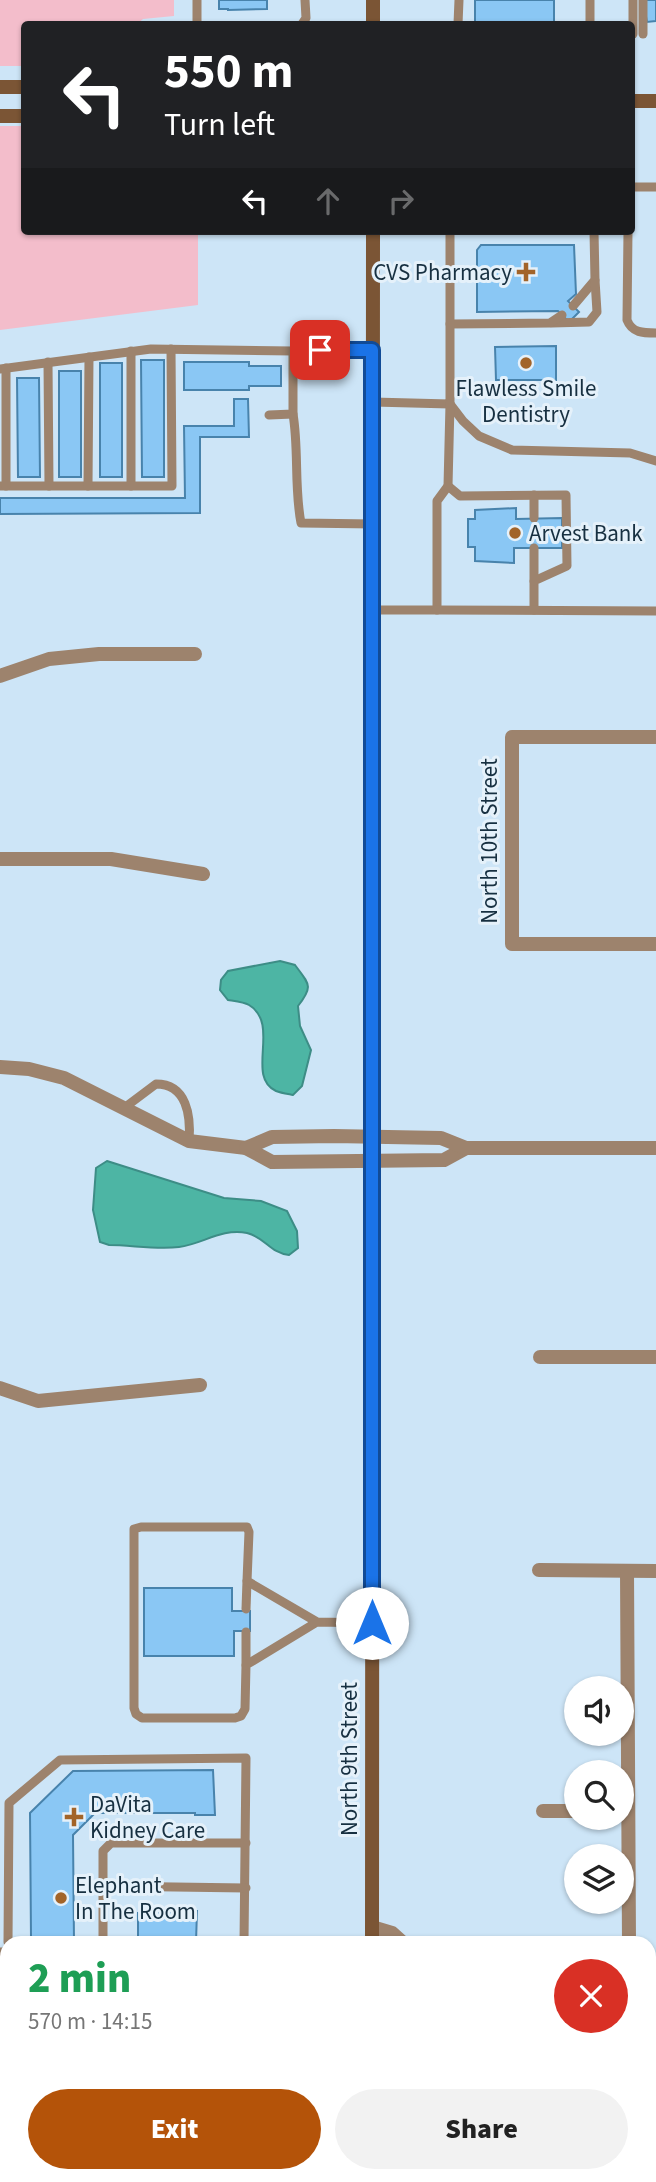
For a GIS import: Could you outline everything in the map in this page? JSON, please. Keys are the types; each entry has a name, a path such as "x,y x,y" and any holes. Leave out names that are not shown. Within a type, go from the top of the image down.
{"main road":[{"path":"373,0 373,21"},
{"path":"0,87 21,87"},
{"path":"635,101 656,101"},
{"path":"0,116 21,116"},
{"name":"North 9th Street","path":"372,1935 373,235"}],"street":[{"path":"0,676 49,659 99,654 195,654"},
{"name":"North 10th Street","path":"656,737 512,737 512,944 656,944"},
{"path":"0,859 111,859 203,874"},
{"path":"0,1065 64,1078 189,1141 246,1148 272,1162 373,1163 444,1160 466,1148"},
{"path":"246,1148 272,1137 373,1136 441,1138 466,1148 656,1148"},
{"path":"541,1357 656,1357"},
{"path":"0,1388 38,1401 200,1385"},
{"path":"539,1570 656,1571"},
{"path":"625,1760 627,1571"},
{"path":"543,1811 564,1811"},
{"path":"625,1830 629,1936"},
{"path":"372,1935 392,1933 395,1936"}],"lane":[{"path":"197,0 197,21"},
{"path":"304,21 305,0"},
{"path":"458,21 459,0"},
{"path":"590,0 590,21"},
{"path":"633,0 635,21"},
{"path":"643,0 636,34 656,34"},
{"path":"635,187 656,187"},
{"path":"437,610 438,501 448,486 450,235"},
{"path":"450,324 589,322 597,312 594,235"},
{"path":"628,235 627,320 630,327 636,331 656,332"},
{"path":"573,306 595,280"},
{"path":"550,323 562,315"},
{"path":"171,349 172,486 3,486 3,368 131,351 171,349 372,350"},
{"path":"131,351 131,486"},
{"path":"293,351 293,414 297,438 298,506 301,523 374,524"},
{"path":"88,486 89,357"},
{"path":"48,362 48,486"},
{"path":"373,402 450,404"},
{"path":"450,404 479,436 512,450 630,453 656,461"},
{"path":"270,415 293,414"},
{"path":"448,486 460,496 566,495 567,566 534,580"},
{"path":"534,495 534,518"},
{"path":"534,548 534,610"},
{"path":"373,610 656,611"},
{"path":"124,1108 156,1084 172,1086 179,1092 191,1119 189,1141"},
{"path":"246,1609 247,1527 134,1529 136,1714 142,1718 242,1716 246,1632"},
{"path":"247,1581 317,1622 372,1623"},
{"path":"246,1665 317,1622"},
{"path":"8,1936 9,1802 60,1760 246,1758 244,1936"},
{"path":"103,1936 103,1851 111,1843 246,1843"},
{"path":"103,1886 246,1888"}],"shaded area":[{"path":"0,0 174,0 174,16 141,21 21,21 21,66 0,66"},
{"path":"0,126 21,126 21,235 198,235 198,305 0,330"},
{"path":"280,961 295,965 308,985 298,1006 300,1026 311,1050 302,1086 293,1095 276,1091 267,1084 262,1063 262,1024 258,1014 247,1004 228,1000 220,990 221,980 228,971"},
{"path":"107,1161 224,1198 261,1201 287,1211 297,1231 298,1248 289,1255 282,1254 253,1235 238,1232 220,1234 171,1248 109,1245 100,1242 93,1210 96,1168"}],"building":[{"path":"219,0 267,0 267,9 219,9"},
{"path":"475,0 554,0 554,21 475,21"},
{"path":"643,0 656,0 656,21 647,22"},
{"name":"CVS Pharmacy","path":"481,245 574,245 576,294 568,301 579,312 569,322 558,311 477,312 477,250"},
{"name":"Flawless Smile Dentistry","path":"556,346 556,380 496,380 495,347"},
{"path":"141,360 164,360 164,477 142,477"},
{"path":"184,362 249,362 249,366 281,366 281,386 249,386 249,390 184,390"},
{"path":"100,363 122,363 122,477 100,477"},
{"path":"59,371 81,371 81,477 59,477"},
{"path":"17,378 39,378 40,477 18,477"},
{"path":"234,399 248,399 249,437 200,437 200,513 0,514 0,498 185,498 184,426 234,426"},
{"name":"Arvest Bank","path":"516,508 516,519 562,518 562,548 514,548 514,563 475,561 475,547 468,547 468,519 475,519 475,510"},
{"path":"144,1588 232,1588 232,1611 250,1611 250,1631 234,1631 234,1656 144,1656"},
{"path":"213,1770 215,1815 95,1813 73,1835 74,1936 31,1936 30,1813 73,1771"},
{"path":"197,1911 196,1936 138,1936 138,1913"}],"place":[{"name":"CVS Pharmacy","path":"526,272"},
{"name":"Flawless Smile Dentistry","path":"526,363"},
{"name":"Arvest Bank","path":"515,533"},
{"name":"DaVita Kidney Care","path":"74,1817"},
{"name":"Elephant In The Room","path":"61,1898"}],"route":[{"path":"320,350 372,350 372,1623"}]}
